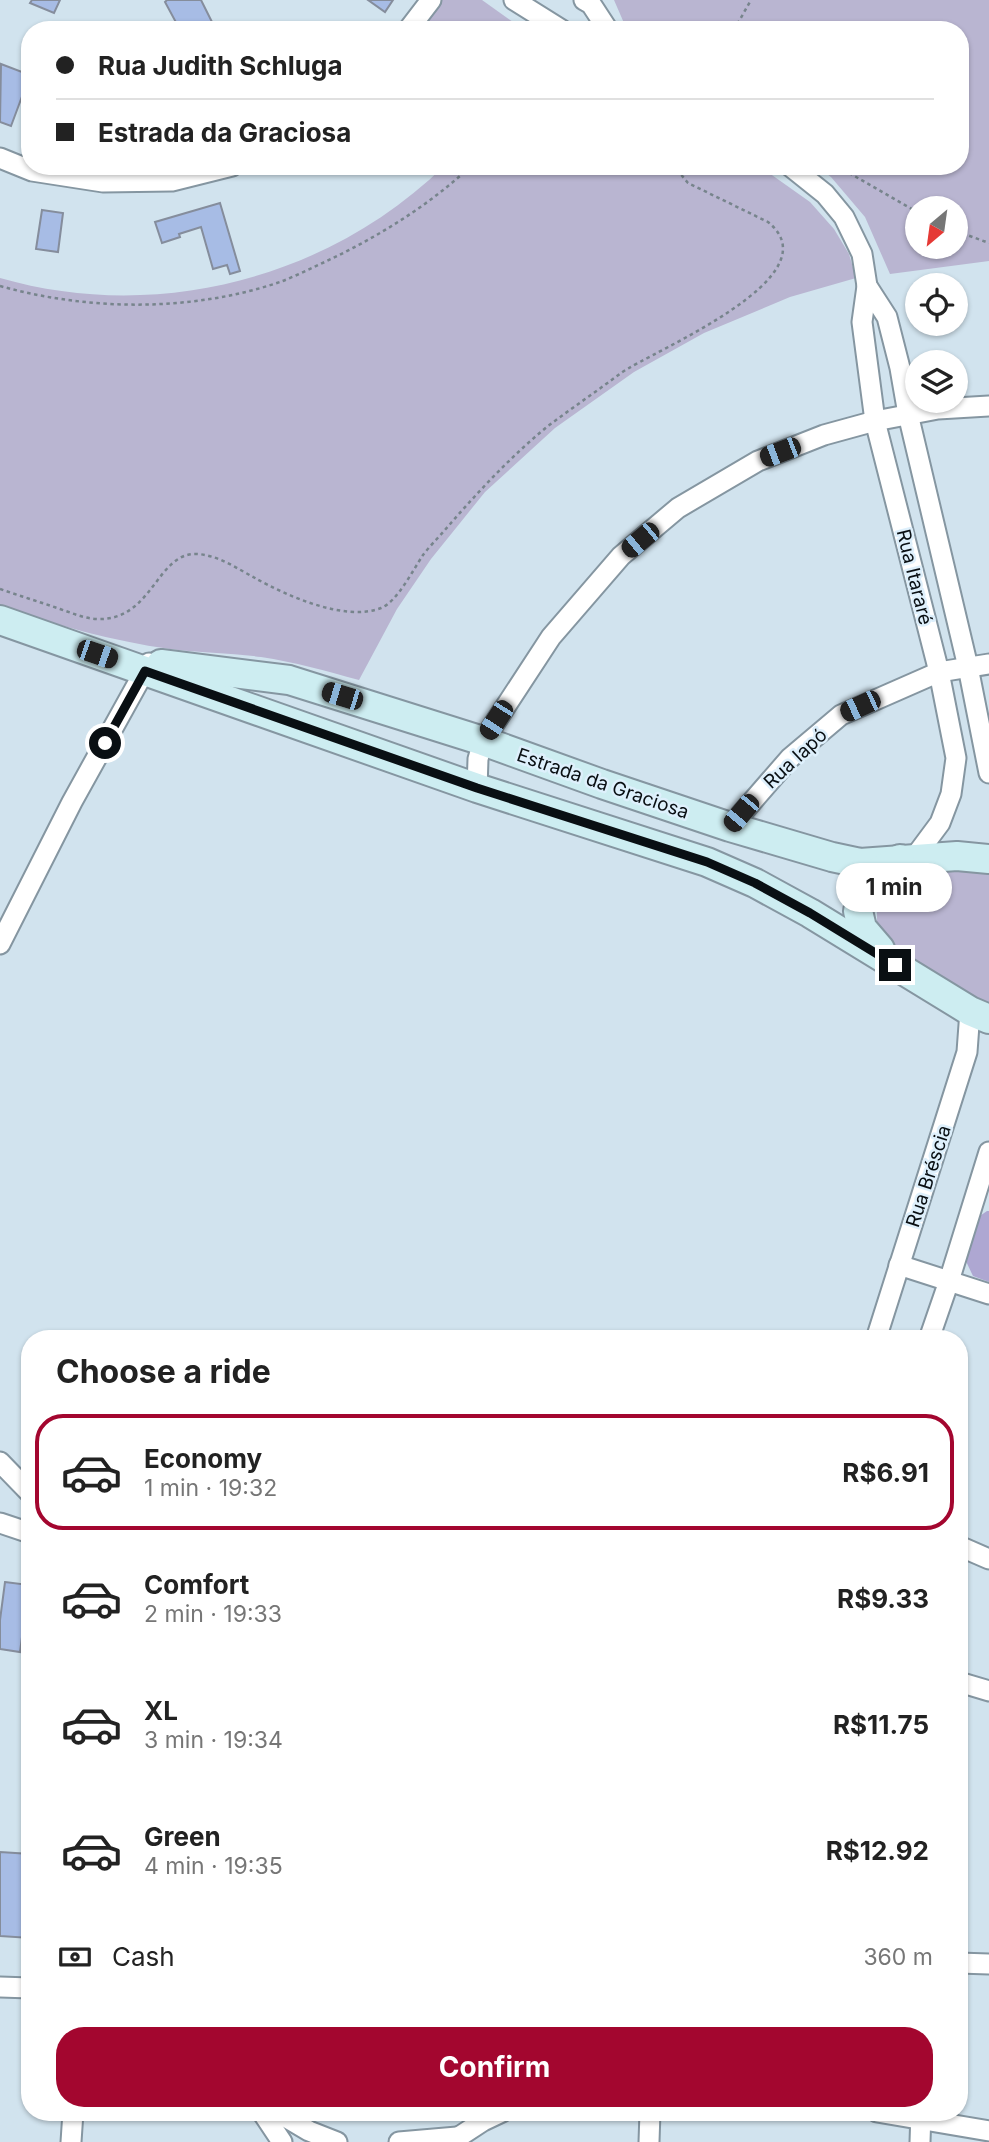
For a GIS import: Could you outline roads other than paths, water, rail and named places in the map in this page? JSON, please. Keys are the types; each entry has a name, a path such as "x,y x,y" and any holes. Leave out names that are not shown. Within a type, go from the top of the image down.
{"main road":[{"name":"Estrada da Graciosa","path":"0,620 97,654 147,667 477,788 707,862 743,877 810,913 980,1015"},
{"name":"Estrada da Graciosa","path":"147,667 289,680 483,741 602,784 814,853 860,863 957,856 989,859"},
{"path":"895,965 862,928 858,911 864,888 877,872 907,858"}],"street":[{"path":"415,21 431,0"},
{"path":"514,0 548,21"},
{"path":"584,0 591,4 602,21"},
{"path":"0,158 21,167"},
{"path":"58,175 103,182 172,181 196,175"},
{"name":"Rua Itararé","path":"801,175 825,194 844,217 862,254 867,286 862,322 875,421 939,672 956,758 951,794 940,823 907,858"},
{"name":"Rua Itararé","path":"867,286 887,317 968,667 989,773"},
{"path":"477,788 478,759 483,741 551,637 621,556 678,508 758,461 824,435 908,414 989,406"},
{"name":"Rua Iapó","path":"730,827 790,758 841,715 939,672 989,664"},
{"path":"0,944 72,802 147,667"},
{"name":"Rua Bréscia","path":"879,1330 980,1015"},
{"path":"932,1330 982,1198 989,1152"},
{"path":"899,1265 989,1294"},
{"path":"0,1462 21,1484"},
{"path":"0,1523 21,1530"},
{"path":"968,1550 989,1559"},
{"path":"968,1685 989,1691"},
{"path":"968,1963 989,1964"},
{"path":"0,1987 21,1988"},
{"path":"71,2142 72,2121"},
{"path":"268,2121 282,2142"},
{"path":"292,2121 337,2142"},
{"path":"398,2142 454,2139 486,2121"},
{"path":"649,2142 650,2121"},
{"path":"920,2142 921,2121"},
{"path":"944,2121 989,2131"}]}
